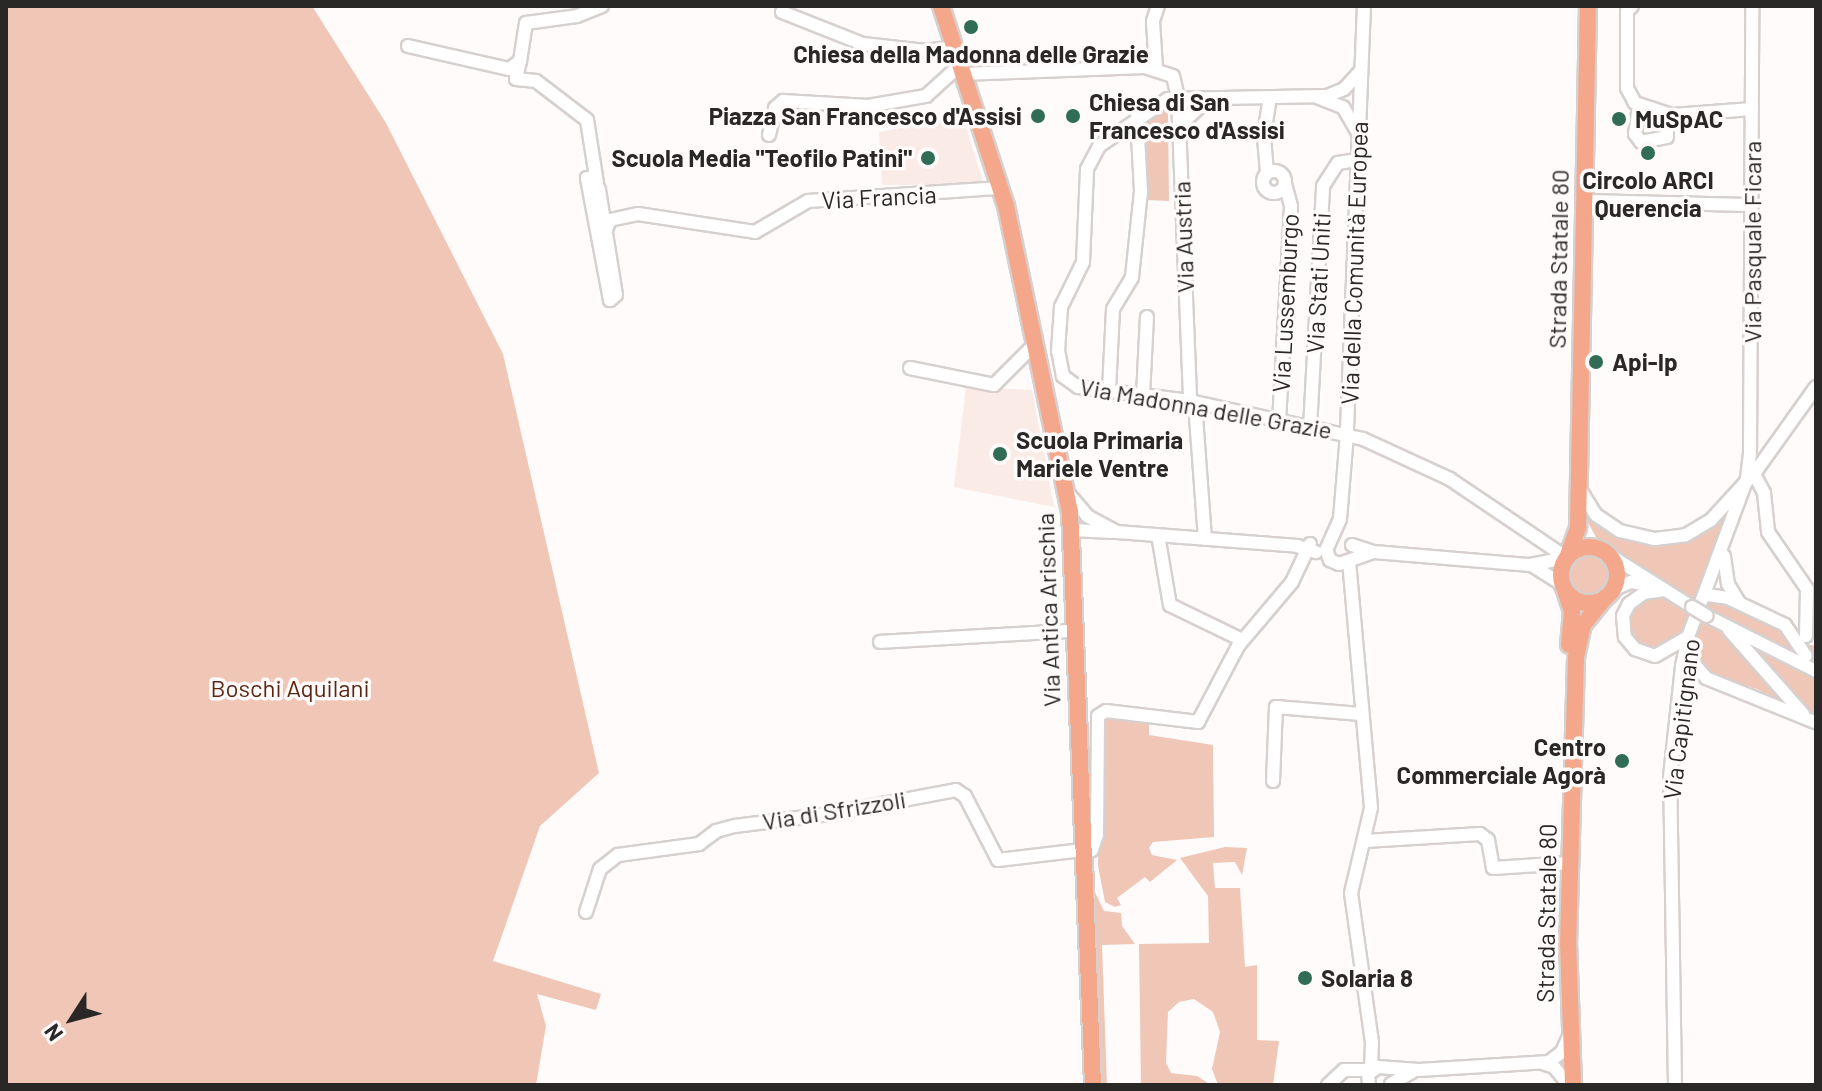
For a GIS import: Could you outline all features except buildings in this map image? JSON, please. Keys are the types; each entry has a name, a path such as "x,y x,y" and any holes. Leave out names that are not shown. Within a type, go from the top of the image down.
{"main road":[{"name":"Via Antica Arischia","path":"941,6 1001,188 1073,530 1072,631 1093,1085"},
{"name":"Strada Statale 80","path":"1567,558 1577,538 1588,6"},
{"path":"1577,514 1605,552 1616,569 1609,594 1581,602 1563,586 1567,558 1584,547 1605,552"},
{"name":"Strada Statale 80","path":"1563,586 1572,611 1567,681 1573,742"},
{"name":"Strada Statale 80","path":"1571,1085 1570,863 1579,637 1609,594"}],"street":[{"path":"593,180 584,184 610,300 616,295 600,200 593,180 597,160 587,120 536,81 516,79 526,23 586,14 602,6"},
{"path":"769,135 775,108 783,101 868,106 908,99 933,93 960,70 1156,68 1153,21 1158,6"},
{"name":"Via della Comunità Europea","path":"1331,561 1332,540 1340,519 1347,434 1364,6"},
{"path":"1632,6 1627,11 1627,88 1639,106 1667,114 1752,109"},
{"name":"Via Pasquale Ficara","path":"1752,6 1750,476 1764,493 1768,532 1807,589 1811,638"},
{"path":"782,12 863,44 926,51 953,47"},
{"path":"408,46 501,68 520,61"},
{"name":"Via Austria","path":"1156,68 1171,73 1178,98 1192,402 1205,539"},
{"path":"1334,98 1361,71"},
{"path":"910,368 955,381 994,385 1039,358 1059,362 1061,307 1083,262 1088,162 1099,146 1137,117 1178,98 1361,97"},
{"path":"1179,126 1210,98"},
{"path":"1269,167 1270,98"},
{"path":"1334,98 1348,113 1359,138"},
{"path":"1639,106 1635,134 1641,142 1667,137 1667,114"},
{"path":"1109,391 1113,309 1132,277 1141,191 1137,117"},
{"name":"Via Stati Uniti","path":"1310,428 1323,186 1338,163 1358,160"},
{"name":"Via Lussemburgo","path":"1269,167 1267,191 1279,192 1285,184"},
{"name":"Via Lussemburgo","path":"1269,167 1285,184 1291,206 1279,422"},
{"name":"Via Francia","path":"624,215 665,216 748,232 762,230 808,201 1001,188"},
{"path":"600,200 609,212 624,215"},
{"path":"1583,201 1752,205"},
{"path":"605,232 610,220 624,215"},
{"path":"1143,395 1147,317"},
{"name":"Via Madonna delle Grazie","path":"1059,362 1072,385 1192,402 1347,434 1450,479 1567,558"},
{"path":"1577,482 1604,522 1645,539 1694,531 1732,504 1816,387"},
{"path":"1066,490 1100,530"},
{"name":"Via Capitignano","path":"1675,1085 1670,777 1682,666 1688,657 1688,637 1725,543 1732,504"},
{"name":"Via della Comunità Europea","path":"1340,519 1350,542"},
{"path":"1073,530 1305,546 1332,540 1350,542 1374,552 1535,565 1567,558"},
{"path":"1073,557 1080,543 1100,530"},
{"path":"1158,535 1170,605 1242,640"},
{"path":"1350,542 1348,587 1371,808 1365,841 1353,868 1352,904 1378,1069 1391,1084 1419,1070"},
{"path":"1535,565 1548,557 1546,542"},
{"path":"1725,543 1725,574 1742,604"},
{"path":"1082,852 1092,850 1097,835 1098,716 1106,711 1198,722 1242,640 1278,601 1305,546"},
{"path":"1305,546 1331,561 1348,587"},
{"path":"1331,561 1349,561 1374,552"},
{"path":"1605,552 1729,630 1816,671"},
{"path":"1535,565 1563,586"},
{"path":"1609,594 1631,582 1668,591"},
{"path":"1668,591 1644,593 1629,604 1622,623 1625,637 1635,649 1655,656 1688,637"},
{"path":"1707,595 1742,604 1811,638"},
{"path":"1785,625 1806,656"},
{"path":"1729,630 1791,702 1816,722"},
{"path":"880,642 1072,631"},
{"path":"1688,657 1706,678 1816,722"},
{"path":"1273,781 1276,707 1361,714"},
{"name":"Via di Sfrizzoli","path":"586,912 600,869 618,855 699,844 716,831 735,826 829,814 956,790 965,796 998,860 1082,852"},
{"path":"1365,841 1480,834 1488,840 1493,868 1570,863"},
{"path":"1540,1063 1559,1055 1570,1033"},
{"path":"1333,1082 1347,1069 1419,1070 1540,1063 1554,1067 1571,1085"},
{"path":"1369,1085 1378,1069"}],"shaded area":[{"name":"Scuola Media \"Teofilo Patini\"","path":"938,121 965,124 984,185 882,185 879,132"},
{"name":"Scuola Primaria Mariele Ventre","path":"966,387 1032,390 1054,507 954,487"}],"green space":[{"name":"Boschi Aquilani","path":"6,6 312,6 386,123 503,354 599,773 540,826 493,961 601,994 596,1010 537,994 546,1026 536,1085 6,1085"},
{"path":"1161,102 1168,109 1169,201 1146,200 1144,115"},
{"path":"1730,505 1698,602 1623,558 1596,537 1586,519 1586,509 1601,526 1669,542"},
{"path":"1589,554 1604,561 1611,576 1604,591 1589,598 1574,591 1567,576 1574,561"},
{"path":"1657,594 1692,613 1680,638 1657,651 1641,649 1627,634 1632,605"},
{"path":"1710,598 1781,629 1810,651 1806,644 1816,646 1816,663 1733,624 1705,606"},
{"path":"1700,618 1728,635 1795,710 1757,689 1706,674 1691,655 1690,639"},
{"path":"1746,644 1816,677 1816,718 1805,711"},
{"path":"1102,718 1149,723 1149,735 1213,745 1214,837 1153,842 1149,848 1152,855 1177,860 1150,882 1145,877 1117,898 1121,905 1115,907 1105,902 1098,866"},
{"path":"1225,847 1247,848 1242,875 1235,862 1213,863 1215,888 1240,888 1245,967 1257,965 1257,1040 1279,1041 1273,1085 1218,1085 1212,1069 1220,1032 1213,1012 1194,999 1179,1002 1168,1012 1166,1063 1171,1073 1197,1076 1211,1085 1141,1085 1139,944 1209,943 1208,896 1180,858"},
{"path":"1094,890 1104,911 1121,913 1122,926 1135,944 1102,945 1107,1085 1099,1083 1090,891"}],"place":[{"name":"Chiesa della Madonna delle Grazie","path":"971,27"},
{"name":"Piazza San Francesco d'Assisi","path":"1038,116"},
{"name":"Chiesa di San Francesco d'Assisi","path":"1073,116"},
{"name":"MuSpAC","path":"1619,119"},
{"name":"Circolo ARCI Querencia","path":"1648,153"},
{"name":"Scuola Media \"Teofilo Patini\"","path":"928,158"},
{"name":"Api-Ip","path":"1596,362"},
{"name":"Scuola Primaria Mariele Ventre","path":"1000,454"},
{"name":"Centro Commerciale Agorà","path":"1622,761"},
{"name":"Solaria 8","path":"1305,978"}]}
